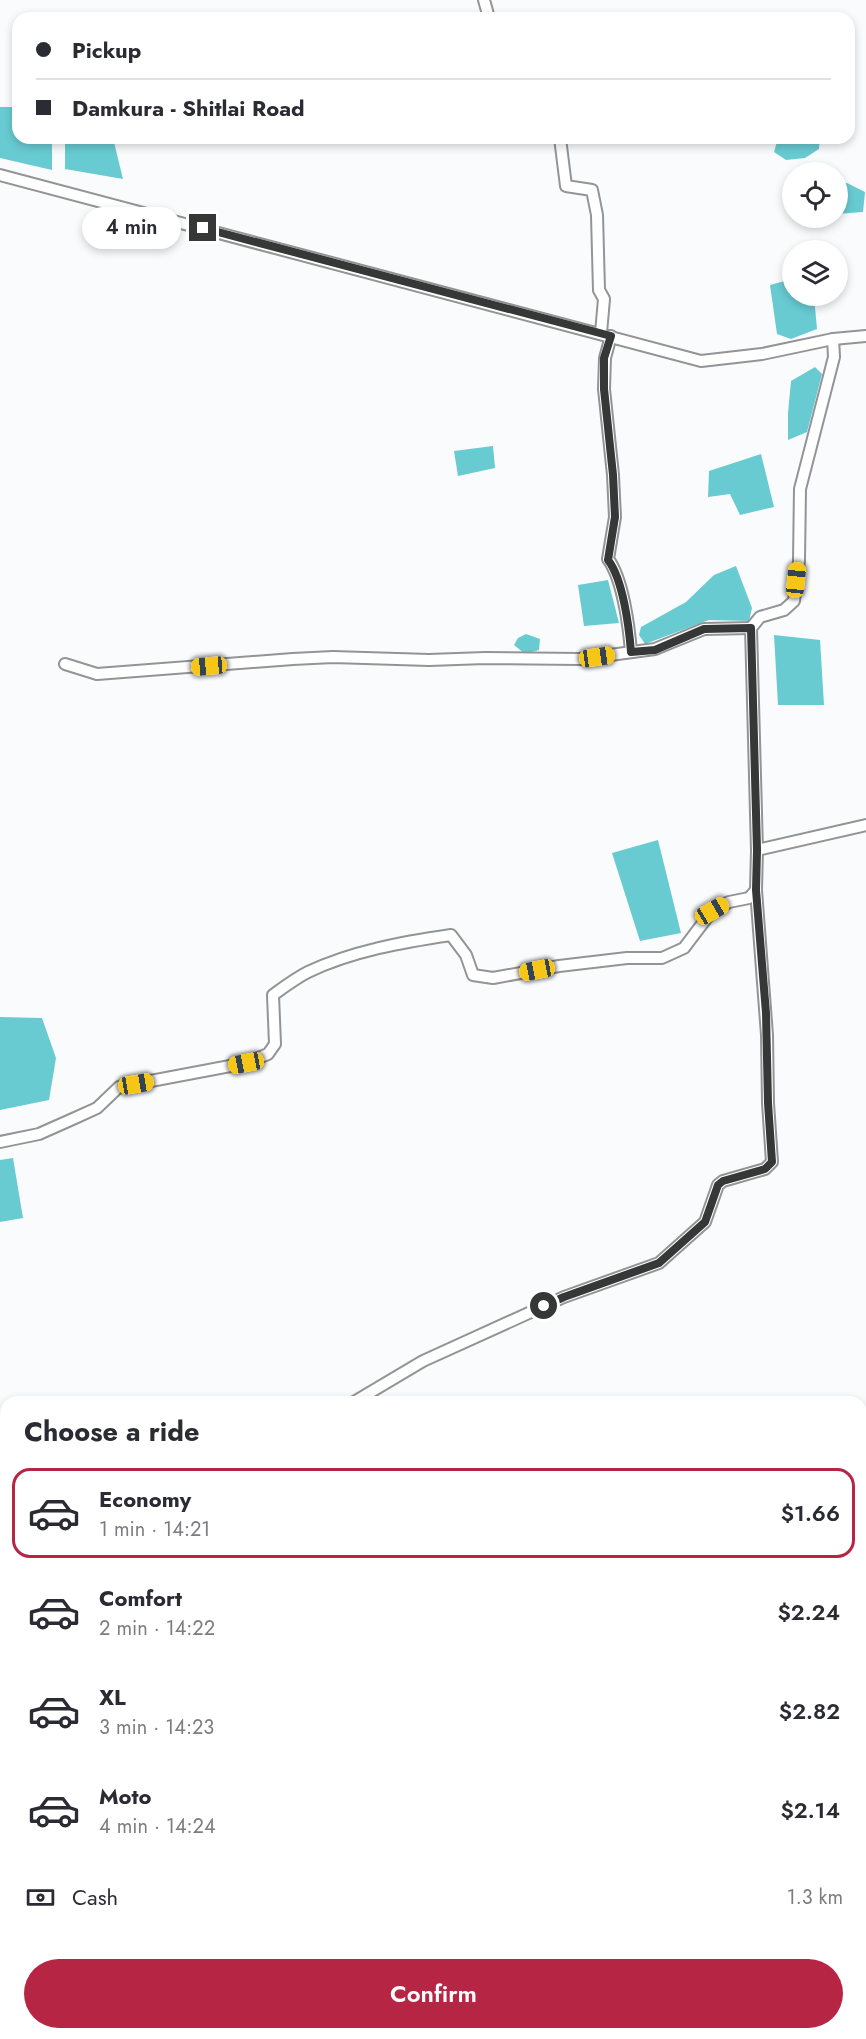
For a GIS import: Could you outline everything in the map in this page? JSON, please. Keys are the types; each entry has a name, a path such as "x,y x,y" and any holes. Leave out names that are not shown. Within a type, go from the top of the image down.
{"street":[{"path":"561,144 566,186 592,190 597,215 599,290 604,299 606,335 604,389 615,517 608,560 614,567 625,606 631,652"},
{"path":"0,175 701,361 762,354 833,339 866,336"},
{"path":"364,1396 423,1361 564,1297 659,1263 705,1222 718,1185 723,1181 765,1169 772,1162 766,1013 756,890 751,628 760,617 784,610 794,601 799,561 800,489 834,357 833,339"},
{"path":"65,664 97,674 293,658 580,659 655,650 704,629 751,628"},
{"path":"757,850 866,825"},
{"path":"0,1142 39,1134 97,1108 119,1087 246,1063 268,1054 275,1044 273,995 307,973 340,960 384,947 451,935 466,955 473,975 493,978 560,966 627,958 662,958 684,948 712,911 729,902 749,898 756,890"}],"water":[{"path":"0,107 12,107 12,144 52,144 52,170 0,158"},
{"path":"65,144 114,144 123,179 65,169"},
{"path":"776,144 819,144 819,149 805,158 786,160 774,152"},
{"path":"848,184 865,192 863,212 848,213"},
{"path":"782,282 782,306 815,306 817,329 791,339 777,334 770,285"},
{"path":"815,367 822,374 807,432 788,440 791,381"},
{"path":"493,446 495,468 458,476 454,451"},
{"path":"761,454 774,507 740,515 730,494 708,497 709,471"},
{"path":"736,566 752,608 749,621 709,620 645,644 639,635 641,627 686,602 714,575"},
{"path":"608,580 619,623 584,626 578,585"},
{"path":"526,634 540,639 539,650 525,654 514,645 518,638"},
{"path":"774,635 820,640 824,705 778,705"},
{"path":"658,840 681,933 640,941 612,853"},
{"path":"0,1017 42,1018 56,1058 49,1100 0,1110"},
{"path":"13,1158 23,1218 0,1222 0,1160"}],"route":[{"path":"203,228 611,336 604,358 604,389 615,517 608,560 614,567 625,606 631,652 655,650 704,629 751,628 756,890 766,1013 772,1162 765,1169 723,1181 718,1185 705,1222 659,1263 544,1306"}]}
